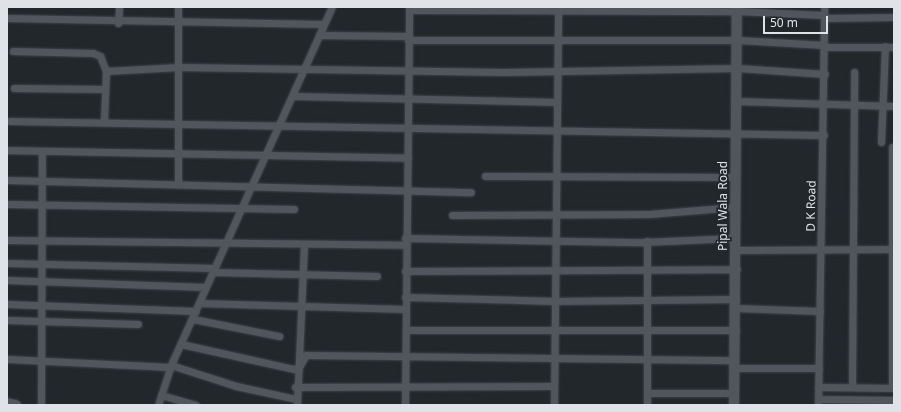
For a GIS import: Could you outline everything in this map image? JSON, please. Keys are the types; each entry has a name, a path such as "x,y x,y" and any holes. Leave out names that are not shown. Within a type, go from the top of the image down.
{"street":[{"path":"118,23 119,7"},
{"path":"178,7 178,123 180,156 178,184"},
{"path":"158,405 170,366 254,187 306,70 323,24 332,7"},
{"path":"405,405 405,241 408,158 406,71 409,8 558,10 737,9 894,17"},
{"name":"Pipal Wala Road","path":"734,405 737,269 735,238 738,68 737,9"},
{"path":"554,405 553,330 559,43 558,10"},
{"name":"D K Road","path":"818,402 824,135 824,13"},
{"path":"7,18 118,23 323,24"},
{"path":"319,34 559,43 738,40 824,46 894,46"},
{"path":"881,142 885,46"},
{"path":"13,51 94,53 100,56 106,71 104,121"},
{"path":"106,71 178,68 558,72 738,68 824,74"},
{"path":"852,387 856,250 854,72"},
{"path":"14,88 106,89"},
{"path":"294,96 406,100 557,102"},
{"path":"737,100 824,105 894,106"},
{"path":"10,121 104,121 407,129 824,135"},
{"path":"818,387 893,388 892,147"},
{"path":"7,150 180,156 408,158"},
{"path":"40,405 39,264 42,151"},
{"path":"485,176 736,177"},
{"path":"7,180 406,192 471,192"},
{"path":"7,204 40,206 294,209"},
{"path":"452,215 555,215 736,207"},
{"path":"7,240 304,244 405,241 647,241 735,238"},
{"path":"647,241 647,405"},
{"path":"7,359 39,359 170,366 296,402 295,387 302,307 304,244"},
{"path":"736,250 893,249"},
{"path":"7,263 377,276"},
{"path":"405,271 737,269"},
{"path":"7,280 206,288"},
{"path":"405,297 554,301 648,299 736,303 820,311"},
{"path":"199,303 405,309"},
{"path":"7,304 196,311"},
{"path":"193,319 279,336"},
{"path":"7,320 138,324"},
{"path":"406,330 553,330 647,328 736,330"},
{"path":"181,344 297,369"},
{"path":"297,369 306,355 405,358 647,360 819,368"},
{"path":"295,387 554,386"},
{"path":"647,393 734,393"},
{"path":"161,395 196,405"},
{"path":"818,402 894,400"},
{"path":"7,403 16,405"}]}
